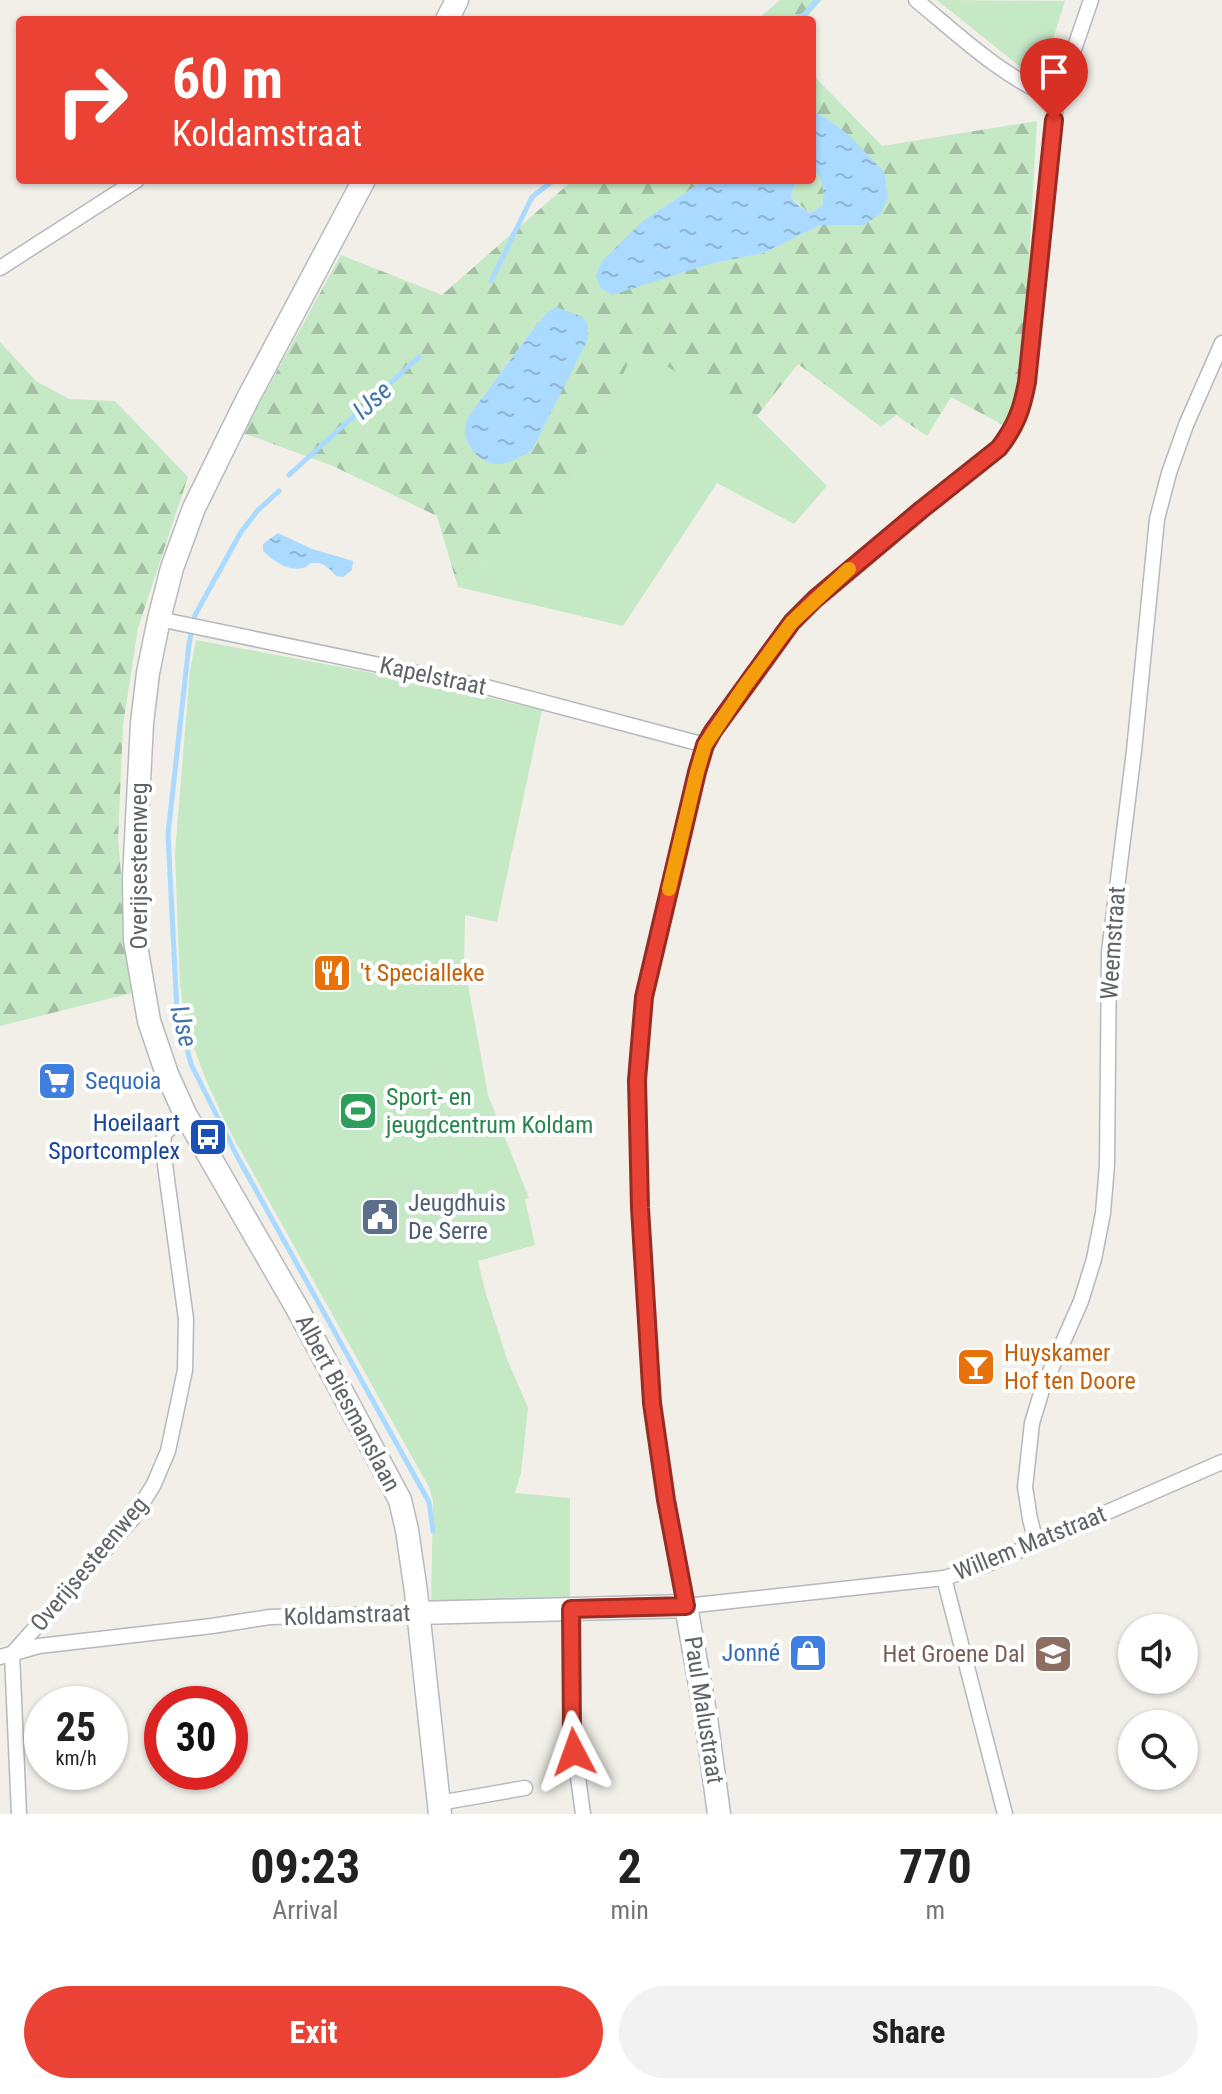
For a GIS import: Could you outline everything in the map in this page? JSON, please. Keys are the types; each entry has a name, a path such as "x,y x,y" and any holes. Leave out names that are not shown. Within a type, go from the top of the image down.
{"main road":[{"name":"Overijsesteenweg","path":"185,1114 149,1021 135,940 134,879 142,723 148,673 169,621 172,568 194,508 247,400 362,184"},
{"name":"Albert Biesmanslaan","path":"185,1114 297,1308 400,1500 418,1613 440,1808"},
{"name":"Koldamstraat","path":"418,1613 686,1606"},
{"name":"Paul Malustraat","path":"686,1606 719,1814"}],"street":[{"path":"916,0 1000,69 1035,91 1057,99"},
{"path":"686,1606 667,1509 652,1403 641,1223 637,1080 644,997 691,795 705,745 744,687 800,614 838,578 999,448 1010,434 1021,412 1027,382 1057,99 1091,0"},
{"path":"0,268 131,184"},
{"name":"Weemstraat","path":"1036,1542 1025,1487 1032,1423 1042,1390 1081,1301 1094,1259 1103,1213 1107,1165 1109,952 1157,519 1186,425 1222,343"},
{"name":"Kapelstraat","path":"169,621 490,688 705,745"},
{"name":"Overijsesteenweg","path":"19,1814 6,1655 134,1517 154,1484 168,1451 185,1370 186,1319 163,1150 164,1134 185,1114"},
{"name":"Willem Matstraat","path":"686,1606 944,1578 986,1565 1222,1462"},
{"path":"944,1578 1005,1814"},
{"path":"571,1609 572,1733 583,1814"},
{"name":"Koldamstraat","path":"6,1655 39,1646 270,1617 418,1613"},
{"path":"440,1808 525,1788"}],"green space":[{"path":"780,0 822,0 808,16 762,16"},
{"path":"937,0 1065,1 1047,58 1061,64 1055,77 1038,81"},
{"path":"816,78 882,146 1037,121 1022,381 1003,425 951,397 927,436 896,415 881,427 798,364 757,416 635,349 569,488 458,587 437,516 333,466 243,433 341,255 442,295 568,184 699,184 644,220 710,264 764,253 820,225 864,225 816,117","holes":["547,313 588,339 563,387 467,418"]},
{"path":"816,171 823,190 822,206 809,213 791,197 795,184 816,184"},
{"path":"0,342 36,381 69,399 115,401 188,477 138,628 123,725 118,840 132,993 0,1026"},
{"path":"635,348 757,416 827,486 794,524 717,483 623,626 458,587 569,488"},
{"name":"Sport- en jeugdcentrum Koldam","path":"196,640 421,682 542,710 497,922 465,915 464,963 488,1095 529,1198 525,1199 535,1245 478,1261 507,1359 528,1408 521,1473 515,1493 570,1498 570,1602 490,1600 431,1605 433,1501 429,1487 228,1128 206,1080 186,1026 180,985 175,853 190,670"}],"water":[{"path":"816,113 849,135 884,172 888,198 880,214 864,225 820,225 764,253 710,264 612,295 601,288 596,276 601,262 644,220 699,184 795,184 791,197 809,213 822,206 819,175 816,172"},
{"path":"556,307 583,317 588,325 588,339 532,450 505,463 488,462 468,444 465,431 467,418 531,332"},
{"path":"278,533 312,549 353,561 352,570 343,577 336,576 318,563 297,569 281,564 263,551 263,544"}],"waterway":[{"name":"IJse","path":"801,16 817,0"},
{"name":"IJse","path":"491,281 532,197 549,184"},
{"name":"IJse","path":"289,475 419,357"},
{"name":"IJse","path":"279,491 258,510 241,532 195,615 189,644 168,834 177,1012 191,1064 237,1156 429,1502 433,1531"}],"slow traffic":[{"path":"669,889 705,745 792,622 849,569"}],"place":[{"name":"'t Specialleke","path":"332,973"},
{"name":"Sequoia","path":"57,1081"},
{"name":"Sport- en jeugdcentrum Koldam","path":"358,1111"},
{"name":"Hoeilaart Sportcomplex","path":"208,1137"},
{"name":"Jeugdhuis De Serre","path":"380,1217"},
{"name":"Huyskamer Hof ten Doore","path":"976,1367"},
{"name":"Jonné","path":"808,1653"},
{"name":"Het Groene Dal","path":"1053,1654"}],"route":[{"path":"574,1752 571,1609 686,1606 652,1403 640,1208 637,1080 644,997 697,772 713,731 792,622 838,578 999,448 1010,434 1021,412 1027,382 1054,120"}]}
